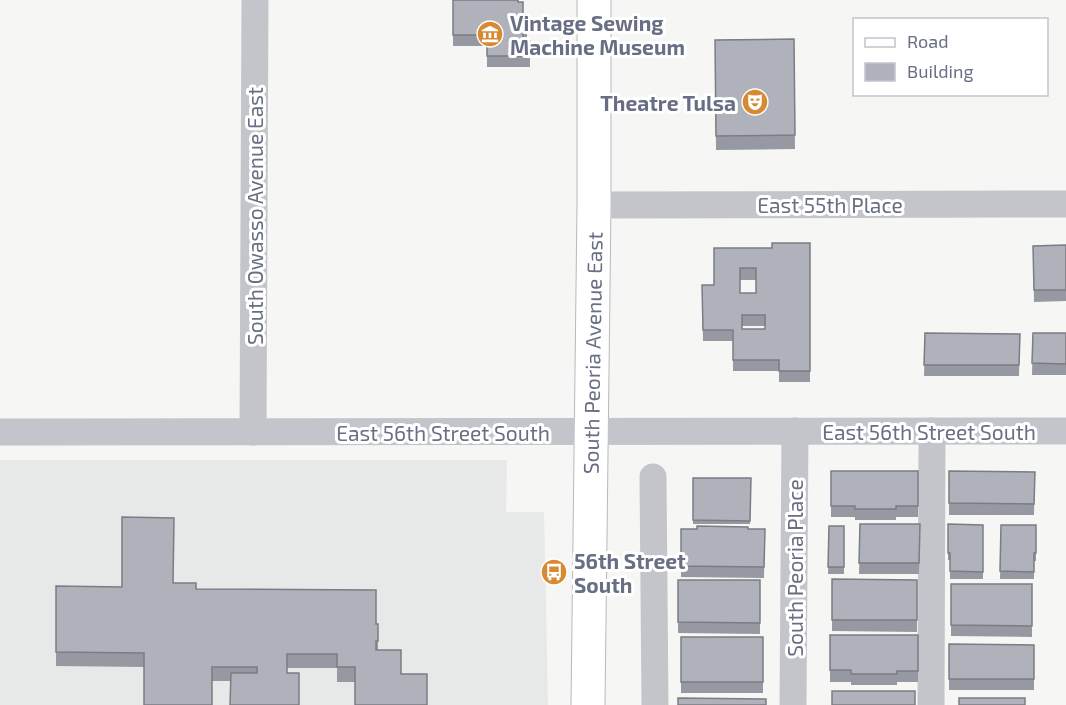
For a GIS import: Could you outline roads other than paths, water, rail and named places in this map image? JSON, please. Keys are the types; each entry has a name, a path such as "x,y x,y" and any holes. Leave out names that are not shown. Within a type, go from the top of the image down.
{"main road":[{"name":"South Peoria Avenue East","path":"588,705 594,0"}],"street":[{"name":"South Owasso Avenue East","path":"253,432 255,0"},
{"name":"East 55th Place","path":"594,205 1066,204"},
{"name":"South Peoria Place","path":"793,705 795,431"},
{"path":"931,705 932,431"},
{"name":"East 56th Street South","path":"0,432 1066,431"},
{"path":"653,477 655,705"}],"place":[{"name":"Vintage Sewing Machine Museum","path":"490,34"},
{"name":"Theatre Tulsa","path":"755,102"},
{"name":"56th Street South","path":"554,572"}]}
